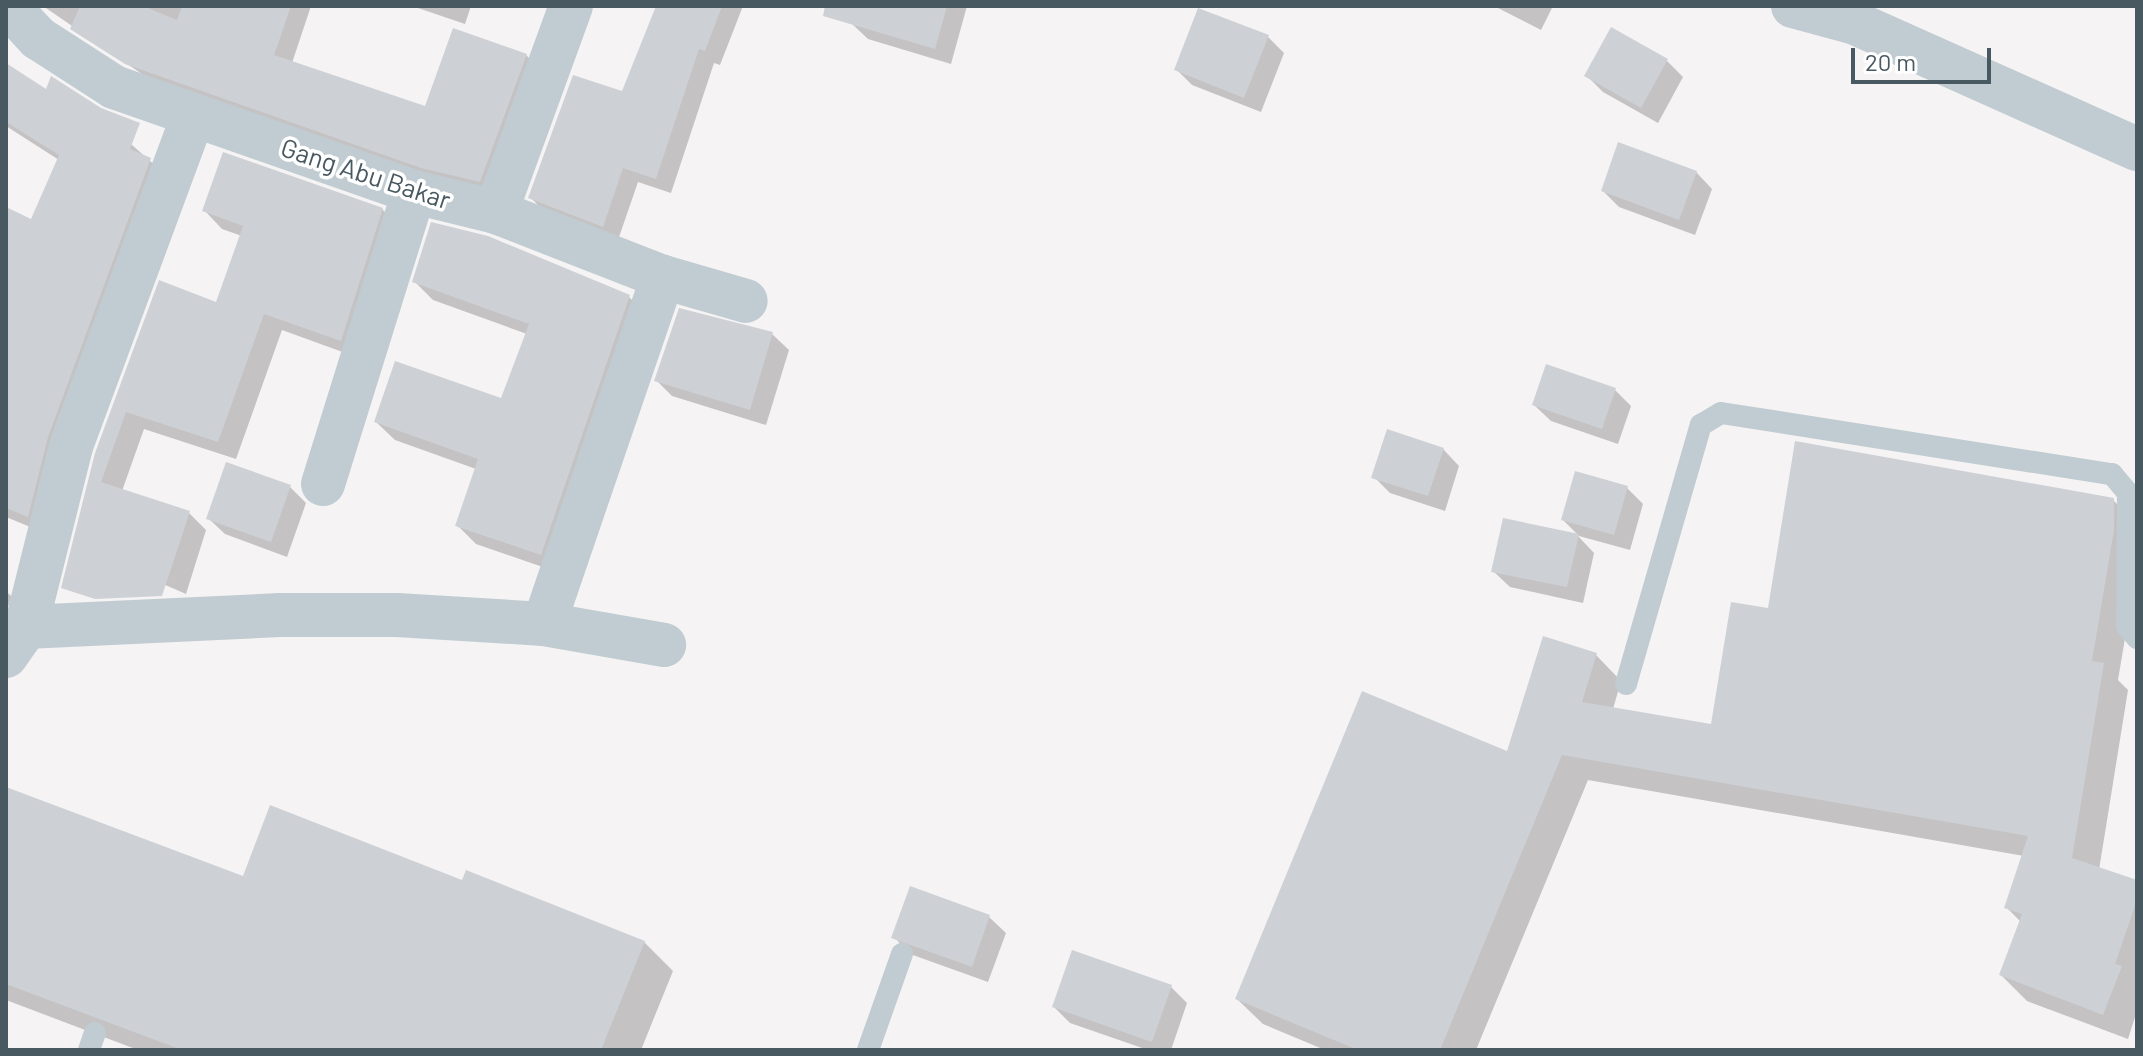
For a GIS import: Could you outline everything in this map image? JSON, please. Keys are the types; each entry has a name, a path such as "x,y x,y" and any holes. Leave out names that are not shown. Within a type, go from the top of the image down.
{"street":[{"name":"Gang Abu Bakar","path":"8,6 44,22 86,73 193,117 414,192 496,212 663,277 746,301"},
{"path":"496,212 571,6"},
{"path":"1793,6 1855,23 2137,149"},
{"path":"193,117 71,446 16,641 280,615 397,615 544,624 664,645"},
{"path":"323,484 414,192"},
{"path":"544,624 663,277"}],"lane":[{"path":"1626,684 1701,425 1721,413 2112,474 2128,493 2127,626 2137,638"},
{"path":"868,1050 902,954"}],"building":[{"path":"80,6 143,6 177,20 182,6 291,6 274,55 425,106 453,28 527,54 480,182 421,168 125,64 70,29"},
{"path":"656,6 722,6 705,51 699,49 656,179 623,168 603,227 528,198 573,75 622,91"},
{"path":"825,6 947,6 935,49 823,16"},
{"path":"1198,8 1269,35 1244,98 1174,70"},
{"path":"1611,27 1668,59 1641,108 1584,76"},
{"path":"6,63 46,89 51,76 101,108 140,123 130,149 151,158 48,437 28,517 6,508 6,207 31,219 59,155 6,122"},
{"path":"1618,142 1697,171 1679,220 1601,191"},
{"path":"223,152 383,208 341,341 264,314 218,442 126,412 101,482 190,511 162,596 95,599 61,588 95,453 159,280 216,302 243,226 202,211"},
{"path":"431,222 488,236 630,295 541,555 455,526 478,459 374,422 395,361 501,398 529,324 412,282"},
{"path":"679,308 773,332 750,410 654,381"},
{"path":"1546,364 1616,388 1602,429 1532,405"},
{"path":"1387,429 1444,448 1428,496 1371,478"},
{"path":"1795,441 2114,498 2114,530 2092,661 2104,663 2072,858 2137,880 2137,900 2115,964 2122,966 2103,1015 1999,975 2022,914 2004,908 2028,836 1562,755 1440,1050 1358,1050 1235,999 1362,691 1507,751 1543,636 1597,653 1582,702 1711,724 1731,602 1768,608"},
{"path":"226,462 291,485 271,542 206,519"},
{"path":"1575,471 1628,486 1614,535 1561,520"},
{"path":"1503,518 1579,534 1567,587 1491,572"},
{"path":"6,787 243,876 270,805 462,880 466,870 645,941 601,1050 182,1050 6,984"},
{"path":"910,886 990,915 972,967 891,938"},
{"path":"1072,950 1172,985 1152,1042 1052,1007"}]}
